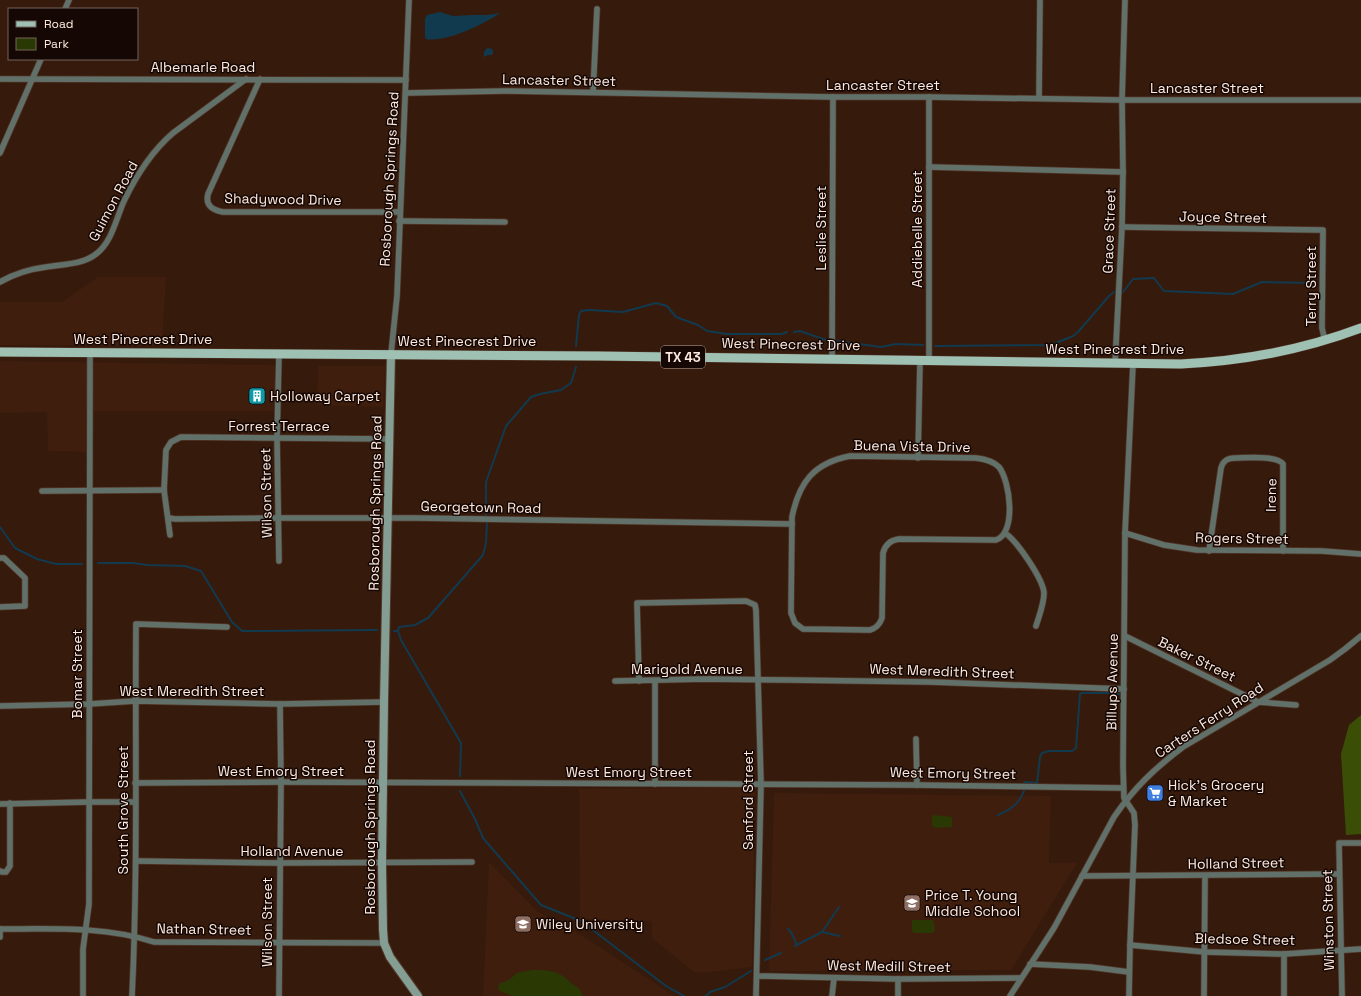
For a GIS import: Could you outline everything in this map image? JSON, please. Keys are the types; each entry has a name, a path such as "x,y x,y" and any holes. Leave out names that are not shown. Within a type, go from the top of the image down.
{"main road":[{"name":"West Pinecrest Drive","path":"0,352 391,354 1181,364 1227,361 1288,351 1325,341 1361,328"}],"street":[{"name":"Rosborough Springs Road","path":"409,0 396,304 391,354 382,862 384,943 390,957 418,996"},
{"path":"1039,98 1040,0"},
{"name":"Grace Street","path":"1115,364 1122,227 1122,100 1126,0"},
{"path":"593,92 597,9"},
{"path":"0,153 41,60"},
{"name":"Albemarle Road","path":"0,78 406,80"},
{"name":"Guimon Road","path":"0,282 13,276 36,269 82,261 97,254 108,239 134,182 160,146 173,133 246,79"},
{"name":"Shadywood Drive","path":"260,79 208,194 207,198 209,206 223,212 400,212"},
{"name":"Lancaster Street","path":"406,93 504,91 833,97 1122,100 1361,100"},
{"name":"Leslie Street","path":"832,359 833,97"},
{"name":"Addiebelle Street","path":"929,97 929,361"},
{"path":"929,167 1123,172"},
{"path":"399,221 505,222"},
{"name":"Joyce Street","path":"1122,227 1323,230"},
{"name":"Terry Street","path":"1323,230 1322,328 1325,341"},
{"name":"Bomar Street","path":"83,996 83,956 89,904 90,352"},
{"name":"Wilson Street","path":"279,353 277,438 279,561"},
{"path":"918,458 920,361"},
{"name":"Billups Avenue","path":"1129,996 1135,819 1134,813 1126,801 1123,788 1125,533 1133,364"},
{"name":"Forrest Terrace","path":"164,490 166,450 171,442 180,438 389,439"},
{"name":"Buena Vista Drive","path":"850,456 988,460 998,467 1006,482 1010,511 1009,524 1005,533 999,539 992,541 899,539 892,541 885,547 883,553 882,618 878,626 870,630 808,630 803,629 793,620 791,614 792,524 795,504 808,476 834,460 850,456"},
{"name":"Irene","path":"1209,551 1221,468 1224,461 1234,458 1274,459 1282,461 1283,551"},
{"path":"42,491 164,490 165,506 169,518 170,535"},
{"name":"Georgetown Road","path":"169,518 387,518 792,524"},
{"path":"1005,533 1016,544 1042,585 1044,597 1036,626"},
{"name":"Rogers Street","path":"1125,533 1164,546 1185,549 1209,551 1322,551 1361,554"},
{"path":"0,558 4,558 25,578 25,606 0,607"},
{"name":"Sanford Street","path":"639,681 636,603 746,601 755,605 759,680 761,784 756,996"},
{"name":"South Grove Street","path":"132,996 135,936 136,861 136,624 227,627"},
{"name":"Baker Street","path":"1125,636 1258,702"},
{"name":"Carters Ferry Road","path":"1010,996 1054,928 1109,826 1126,801 1147,777 1164,762 1192,742 1330,660 1345,650 1361,636"},
{"name":"Marigold Avenue","path":"615,681 705,679 759,680"},
{"name":"West Meredith Street","path":"759,680 923,682 1124,689"},
{"path":"655,681 655,784"},
{"name":"West Meredith Street","path":"0,706 89,704 135,701 280,704 384,702"},
{"path":"1258,702 1296,706"},
{"name":"Wilson Street","path":"279,996 281,782 280,704"},
{"path":"916,740 916,785"},
{"name":"West Emory Street","path":"135,783 281,782 761,784 1123,788"},
{"path":"0,804 135,802"},
{"path":"0,871 6,872 10,866 10,803"},
{"name":"Winston Street","path":"1342,996 1339,843 1361,843"},
{"name":"Holland Avenue","path":"136,861 280,863 472,862"},
{"name":"Holland Street","path":"1082,876 1339,874"},
{"path":"1204,996 1205,876"},
{"path":"0,929 0,937"},
{"name":"Nathan Street","path":"0,929 86,930 135,936 154,942 384,943"},
{"name":"Bledsoe Street","path":"1130,945 1205,952 1284,954 1361,949"},
{"path":"1284,954 1284,996"},
{"path":"1030,964 1090,967 1129,972"},
{"name":"West Medill Street","path":"757,976 898,979 1021,978"},
{"path":"832,996 834,978"},
{"path":"898,979 898,996"}],"shaded area":[{"path":"98,277 166,277 162,346 0,345 0,302 62,302"},
{"path":"0,361 281,365 281,411 86,411 86,452 48,451 47,412 0,413"},
{"path":"318,366 385,366 383,407 317,405"},
{"path":"752,788 755,792 752,967 712,972 694,972 652,938 652,921 580,919 579,789"},
{"name":"Price T. Young Middle School","path":"774,793 1051,796 1049,863 1077,863 1011,970 769,971"},
{"name":"Wiley University","path":"489,862 538,912 583,936 674,996 483,996"}],"green space":[{"path":"1361,715 1361,834 1346,835 1341,754 1349,725"},
{"path":"932,816 952,817 952,827 935,828 932,826"},
{"path":"912,920 932,920 934,922 935,931 932,933 914,933 912,931"},
{"path":"532,970 548,971 559,974 579,988 583,996 512,996 498,990 499,984 509,980 517,973"}],"water":[{"path":"440,12 453,16 500,13 464,32 443,38 426,39 425,19 427,15"},
{"path":"487,48 492,49 493,53 492,55 484,57 484,52"}],"waterway":[{"path":"1123,292 1133,279 1154,278 1164,291 1233,294 1262,282 1315,283"},
{"path":"935,346 1051,345 1073,336 1078,332 1114,292"},
{"path":"576,346 579,315 581,311 623,312 656,303 667,306 676,317 698,325 707,331 727,334 782,334 787,332"},
{"path":"794,332 800,331 826,340"},
{"path":"837,341 881,347 896,344 923,345"},
{"path":"486,515 486,482 506,426 531,397 561,390 571,383 576,367"},
{"path":"398,631 399,627 415,625 428,618 483,555 486,543 487,523"},
{"path":"0,527 15,548 37,559 56,564 82,564"},
{"path":"98,563 133,563 185,566 201,571 232,622 242,631 377,630"},
{"path":"394,631 398,631 401,640 461,743 460,776"},
{"path":"1024,783 1037,783 1040,757 1042,753 1049,751 1072,751 1076,748 1080,694 1119,694"},
{"path":"460,791 483,838 541,905 581,921 666,986 684,996"},
{"path":"998,815 1014,806 1020,800 1024,791"},
{"path":"795,946 822,932 839,907"},
{"path":"788,929 797,945"},
{"path":"822,932 840,936"},
{"path":"765,960 781,953"},
{"path":"706,996 710,992 725,987 751,971"}],"place":[{"name":"Holloway Carpet","path":"257,396"},
{"name":"Hick's Grocery & Market","path":"1155,793"},
{"name":"Price T. Young Middle School","path":"912,903"},
{"name":"Wiley University","path":"523,924"}]}
